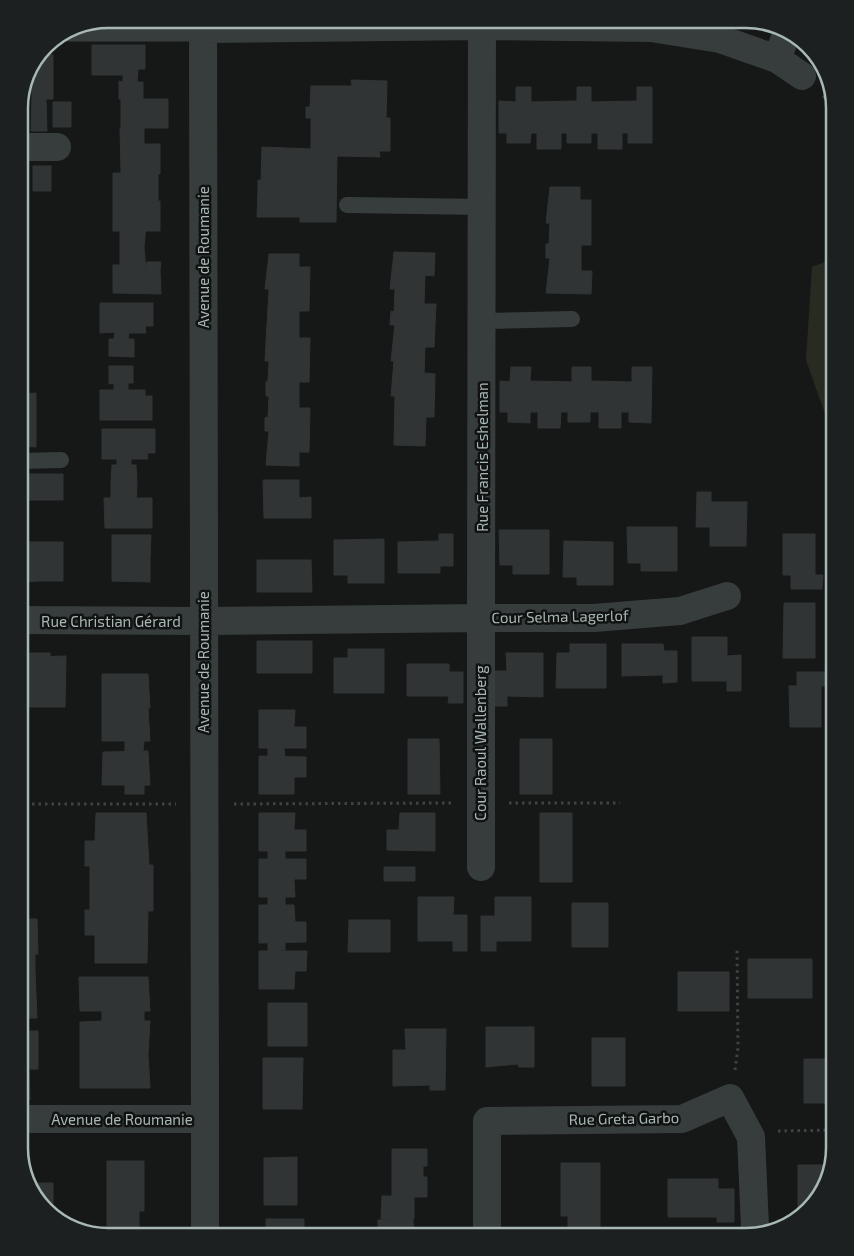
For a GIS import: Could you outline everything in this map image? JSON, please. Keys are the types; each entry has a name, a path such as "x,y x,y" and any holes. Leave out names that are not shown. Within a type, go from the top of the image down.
{"street":[{"name":"Avenue de Roumanie","path":"28,1119 204,1119 203,28"},
{"name":"Rue Francis Eshelman","path":"481,618 482,28"},
{"path":"651,28 720,39 777,59 802,76"},
{"path":"777,59 785,37"},
{"path":"28,147 57,146"},
{"name":"Cour Selma Lagerlof","path":"481,618 594,618 680,611 727,596"},
{"path":"203,622 481,618"},
{"name":"Cour Raoul Wallenberg","path":"481,618 479,803 481,868"},
{"name":"Rue Christian Gérard","path":"28,620 203,622"},
{"path":"730,1098 751,1137 755,1228"},
{"name":"Rue Greta Garbo","path":"487,1228 487,1120 682,1119 730,1098"},
{"path":"204,1119 205,1228"}],"lane":[{"path":"347,205 483,207"},
{"path":"482,321 572,319"},
{"path":"28,461 61,460"}],"path":[{"path":"28,804 620,803"},
{"path":"730,1098 738,1048 736,947"},
{"path":"751,1137 786,1130 826,1130"}],"shaded area":[{"path":"826,262 826,417 806,360 812,267"}],"building":[{"path":"92,45 145,45 145,69 138,69 137,82 143,82 143,99 119,99 119,81 123,82 123,75 92,75"},
{"path":"48,55 53,55 53,99 46,99 47,131 31,131 32,93 29,93 30,87 36,72"},
{"path":"351,80 387,81 386,118 390,118 390,151 379,151 380,157 337,156 336,222 300,222 300,217 257,217 258,190 266,190 267,181 261,181 262,147 311,149 311,118 314,118 314,107 310,107 311,86 352,86"},
{"path":"516,87 531,87 531,102 577,101 577,87 591,87 591,102 637,101 637,87 652,87 652,143 628,143 628,133 622,133 622,149 598,149 598,133 591,133 591,143 567,143 567,133 561,133 561,149 537,149 537,133 531,133 530,143 507,143 507,133 499,133 499,101 516,102"},
{"path":"121,99 168,99 168,122 154,122 154,128 121,128"},
{"path":"53,102 71,102 71,127 53,127"},
{"path":"306,107 314,107 314,118 306,118"},
{"path":"154,122 168,122 168,128 154,128"},
{"path":"120,128 144,128 146,150 160,151 160,174 121,173"},
{"path":"146,144 160,144 160,151 146,150"},
{"path":"33,166 51,166 51,191 33,191"},
{"path":"113,173 158,173 158,196 144,196 144,202 113,203"},
{"path":"258,180 267,181 266,190 258,190"},
{"path":"550,187 580,187 580,200 591,200 591,245 581,245 581,271 592,271 591,294 546,293 550,258 546,258 546,244 549,244 550,223 546,223"},
{"path":"144,196 158,196 158,201 144,201"},
{"path":"160,201 160,225 146,225 144,247 120,248 120,231 113,231 113,203"},
{"path":"146,225 160,225 160,231 146,231"},
{"path":"144,247 146,270 160,270 161,294 113,293 113,265 120,265 120,248"},
{"path":"394,252 435,253 434,276 425,275 424,304 436,304 434,347 425,347 424,373 435,374 434,417 426,417 425,446 394,445 395,396 391,396 394,361 391,361 395,325 390,325 391,311 394,312 395,289 390,289"},
{"path":"269,254 299,254 299,267 310,267 309,311 299,311 299,338 310,338 309,382 299,382 299,408 310,408 309,452 299,452 299,466 266,465 269,431 265,431 265,418 268,417 269,396 266,396 266,382 268,381 269,361 265,361 269,289 265,289"},
{"path":"147,262 161,262 160,270 146,270"},
{"path":"100,303 153,303 153,326 145,326 146,333 129,333 128,339 134,339 134,357 109,356 109,339 114,339 115,332 100,333"},
{"path":"109,366 133,366 133,383 128,383 128,390 145,390 145,396 152,396 152,420 100,420 100,390 114,390 114,383 109,384"},
{"path":"511,367 517,367 517,382 510,382"},
{"path":"517,367 531,367 530,381 577,382 577,367 591,367 591,381 638,382 638,367 652,367 651,423 629,422 629,412 621,412 621,428 599,428 599,412 590,412 590,422 568,422 568,412 561,412 560,428 538,428 538,412 530,412 530,423 508,422 508,412 500,412 500,381 517,382"},
{"path":"572,367 577,367 577,382 572,381"},
{"path":"632,367 638,367 638,382 632,382"},
{"path":"28,393 36,393 36,447 28,447"},
{"path":"102,429 155,429 155,453 147,453 148,459 131,459 131,465 136,465 137,483 111,483 112,465 117,465 117,459 102,459"},
{"path":"28,474 33,474 33,500 28,500"},
{"path":"33,474 48,474 47,500 33,500"},
{"path":"48,474 63,474 63,500 47,500"},
{"path":"263,480 299,480 299,498 311,497 311,518 264,518"},
{"path":"111,483 137,483 136,505 152,505 152,528 105,528 104,498 111,498"},
{"path":"697,492 711,492 711,502 747,502 746,546 710,546 710,527 696,527"},
{"path":"136,498 152,498 152,505 136,505"},
{"path":"627,527 677,527 677,571 641,571 641,563 628,563"},
{"path":"499,530 549,530 549,574 513,574 513,565 500,565"},
{"path":"439,534 453,534 453,566 440,566 440,573 398,573 398,542 439,541"},
{"path":"783,534 815,534 815,575 823,575 822,589 791,589 791,575 783,575"},
{"path":"112,535 151,535 150,559 112,558"},
{"path":"384,539 384,583 348,583 348,575 334,575 334,540"},
{"path":"564,541 613,542 613,585 577,585 577,577 563,577"},
{"path":"28,542 40,542 40,581 28,582"},
{"path":"40,542 63,542 63,581 40,581"},
{"path":"112,558 150,559 150,582 112,581"},
{"path":"257,560 311,560 312,592 257,592"},
{"path":"784,603 815,603 815,658 783,658"},
{"path":"692,637 727,637 727,656 741,655 741,691 727,691 727,681 692,681"},
{"path":"257,641 312,641 312,673 257,673"},
{"path":"570,644 606,644 606,688 556,688 557,653 570,653"},
{"path":"622,644 663,644 664,651 677,651 677,682 663,683 663,675 622,676"},
{"path":"348,649 384,649 384,693 334,693 334,658 348,658"},
{"path":"29,653 50,653 50,657 29,657"},
{"path":"506,653 543,653 543,697 507,696 507,706 492,706 493,671 507,671"},
{"path":"66,656 65,707 29,707 29,657"},
{"path":"407,664 449,664 449,672 463,672 463,703 448,703 449,696 407,696"},
{"path":"797,672 826,672 826,686 821,686 821,727 790,727 789,686 797,686"},
{"path":"102,674 148,674 150,708 102,707"},
{"path":"102,707 148,708 150,741 144,741 143,751 125,752 125,741 102,741"},
{"path":"259,710 295,710 294,727 306,727 306,748 259,748"},
{"path":"408,739 439,739 440,794 408,794"},
{"path":"520,739 552,739 552,794 520,794"},
{"path":"268,748 284,748 285,757 268,757"},
{"path":"148,751 150,785 144,785 144,794 125,794 125,785 102,785 103,752"},
{"path":"259,756 306,757 306,777 294,777 294,794 259,794"},
{"path":"96,813 146,813 149,865 85,866 85,841 95,841"},
{"path":"259,813 295,813 294,830 306,830 306,851 259,851"},
{"path":"400,813 435,813 435,851 387,850 387,830 399,830"},
{"path":"540,813 572,813 572,868 540,868"},
{"path":"268,851 285,851 285,859 268,859"},
{"path":"259,859 306,859 306,879 294,879 295,897 259,897"},
{"path":"90,865 153,865 153,888 90,888"},
{"path":"384,867 415,867 415,881 384,881"},
{"path":"540,868 572,868 572,882 540,882"},
{"path":"90,888 153,888 153,911 90,910"},
{"path":"268,897 285,897 285,905 268,905"},
{"path":"418,897 454,897 453,915 467,915 467,951 453,951 453,941 418,941"},
{"path":"495,897 531,897 531,941 496,941 496,951 481,951 481,916 495,916"},
{"path":"572,903 608,903 608,947 572,947"},
{"path":"259,905 294,905 295,922 306,922 306,942 259,943"},
{"path":"85,910 148,911 147,963 95,963 95,935 85,935"},
{"path":"28,919 37,919 38,954 35,954 35,969 28,969"},
{"path":"349,920 390,920 390,952 348,952"},
{"path":"268,943 285,943 285,950 268,951"},
{"path":"259,951 307,951 306,971 295,971 294,989 259,989"},
{"path":"748,959 812,959 812,998 748,998"},
{"path":"28,969 35,969 37,1018 28,1018"},
{"path":"678,972 729,972 729,1011 678,1011"},
{"path":"79,977 148,977 150,1011 80,1011"},
{"path":"268,1003 307,1003 307,1046 268,1046"},
{"path":"102,1011 144,1011 144,1021 150,1021 148,1054 80,1054 80,1022 102,1021"},
{"path":"486,1027 534,1027 534,1067 519,1067 518,1064 486,1067"},
{"path":"405,1029 446,1029 445,1090 430,1090 430,1085 393,1086 393,1050 406,1050"},
{"path":"28,1031 38,1031 38,1055 29,1055 29,1069"},
{"path":"592,1038 625,1038 625,1086 592,1086"},
{"path":"80,1054 148,1054 150,1088 80,1088"},
{"path":"29,1055 38,1055 38,1069 29,1069"},
{"path":"263,1058 303,1058 302,1109 263,1109"},
{"path":"804,1059 826,1059 826,1103 804,1103"},
{"path":"28,1069 29,1069 30,1100 28,1100"},
{"path":"392,1149 427,1149 427,1166 423,1166 423,1177 427,1177 427,1197 414,1197 414,1219 381,1219 382,1196 392,1196"},
{"path":"297,1157 297,1205 264,1205 264,1158"},
{"path":"107,1161 144,1161 144,1211 139,1211 139,1228 107,1228"},
{"path":"561,1163 600,1163 600,1228 568,1228 568,1216 561,1216"},
{"path":"798,1165 825,1165 816,1189 798,1209"},
{"path":"668,1179 718,1179 718,1189 734,1189 734,1222 717,1222 717,1217 668,1217"},
{"path":"36,1183 53,1183 53,1207 38,1189"},
{"path":"266,1219 304,1219 304,1228 266,1228"},
{"path":"413,1219 414,1228 378,1228 378,1220"}]}
